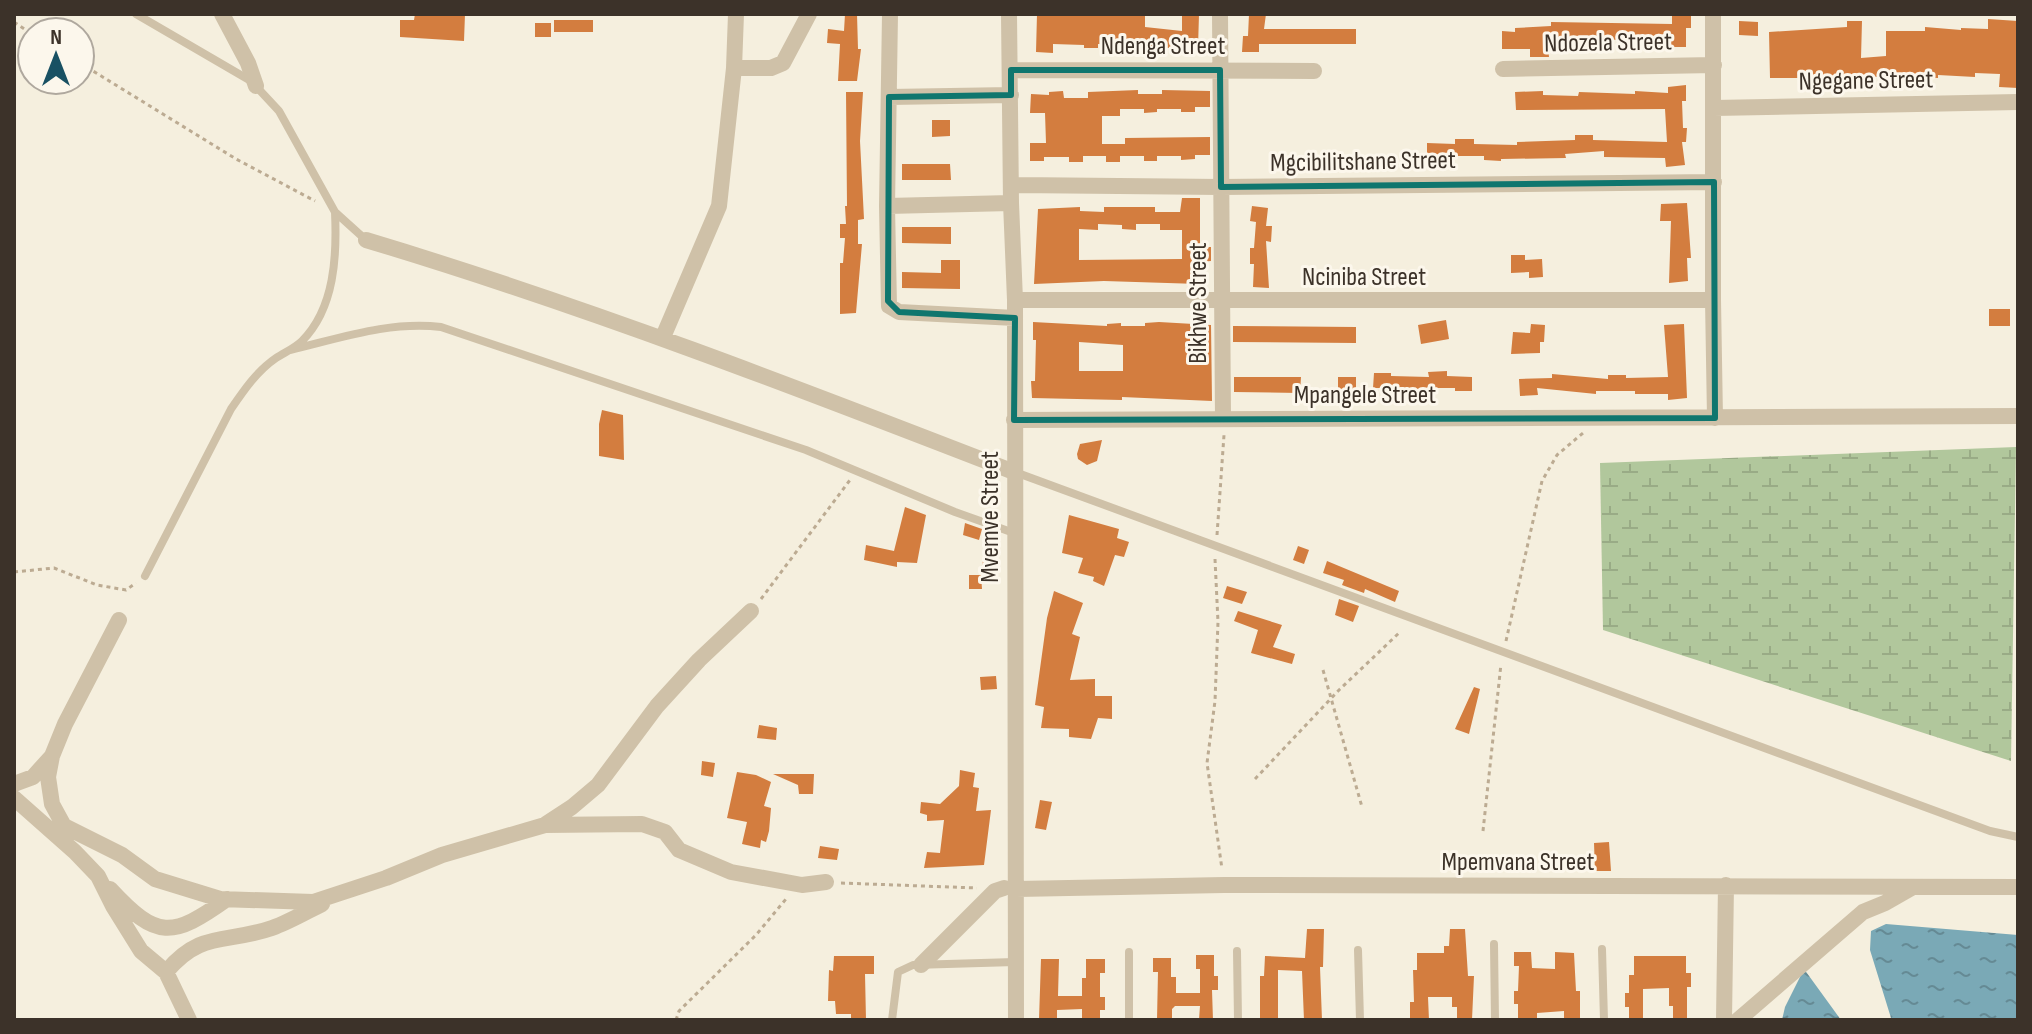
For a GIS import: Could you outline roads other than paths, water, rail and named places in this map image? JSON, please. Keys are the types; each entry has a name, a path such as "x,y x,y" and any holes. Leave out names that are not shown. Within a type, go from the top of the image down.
{"street":[{"path":"222,14 248,63 256,86"},
{"path":"663,337 719,206 734,68 736,14"},
{"path":"734,68 771,68 783,63 809,14"},
{"path":"890,14 889,306 899,312 1015,318"},
{"name":"Mvemve Street","path":"1009,14 1015,300 1010,888 1016,962 1016,1020"},
{"name":"Bikhwe Street","path":"1220,14 1223,419"},
{"path":"1713,14 1715,418"},
{"name":"Ndozela Street","path":"1503,69 1714,65"},
{"name":"Ndenga Street","path":"1011,70 1314,71"},
{"path":"889,97 1011,95"},
{"name":"Ngegane Street","path":"1714,108 2018,102"},
{"name":"Mgcibilitshane Street","path":"1012,185 1221,187 1714,182"},
{"path":"887,206 1011,203"},
{"path":"366,240 663,337 1014,472"},
{"name":"Nciniba Street","path":"1015,300 1713,300"},
{"name":"Mpangele Street","path":"1014,420 2018,416"},
{"path":"545,825 598,785 657,706 699,660 751,611"},
{"path":"119,620 65,724 52,756 48,777 52,804 64,826 109,848 155,879 227,899 313,902 442,855 545,825 642,824 665,832 679,850 731,872 802,885 826,882"},
{"path":"14,784 33,777 52,756"},
{"path":"14,798 75,852 121,901 153,927 172,929 227,899"},
{"path":"98,876 141,951 166,972 189,1020"},
{"name":"Mpemvana Street","path":"1010,888 1224,885 2018,887"},
{"path":"1724,1020 1726,885"},
{"path":"1738,1020 1863,912 1914,886"},
{"path":"921,965 995,891 1010,888"},
{"path":"166,972 180,956 201,943 273,928 338,894"}],"lane":[{"path":"136,14 256,86 287,124 335,212 366,240"},
{"path":"145,576 245,387 261,370 303,340 318,317 330,287 337,246 335,212"},
{"path":"290,350 377,328 414,324 441,327 858,470 955,512 1014,533"},
{"path":"1014,472 1990,831 2018,837"},
{"path":"1494,944 1495,1020"},
{"path":"1602,949 1604,1020"},
{"path":"1358,950 1360,1020"},
{"path":"1237,951 1238,1020"},
{"path":"1129,952 1129,1020"},
{"path":"892,1020 898,972 913,965 1016,962"}],"water":[{"path":"1886,924 2018,935 2018,1020 1886,1020 1891,1018 1870,950 1871,931"},
{"path":"1804,969 1841,1020 1782,1020"}]}
